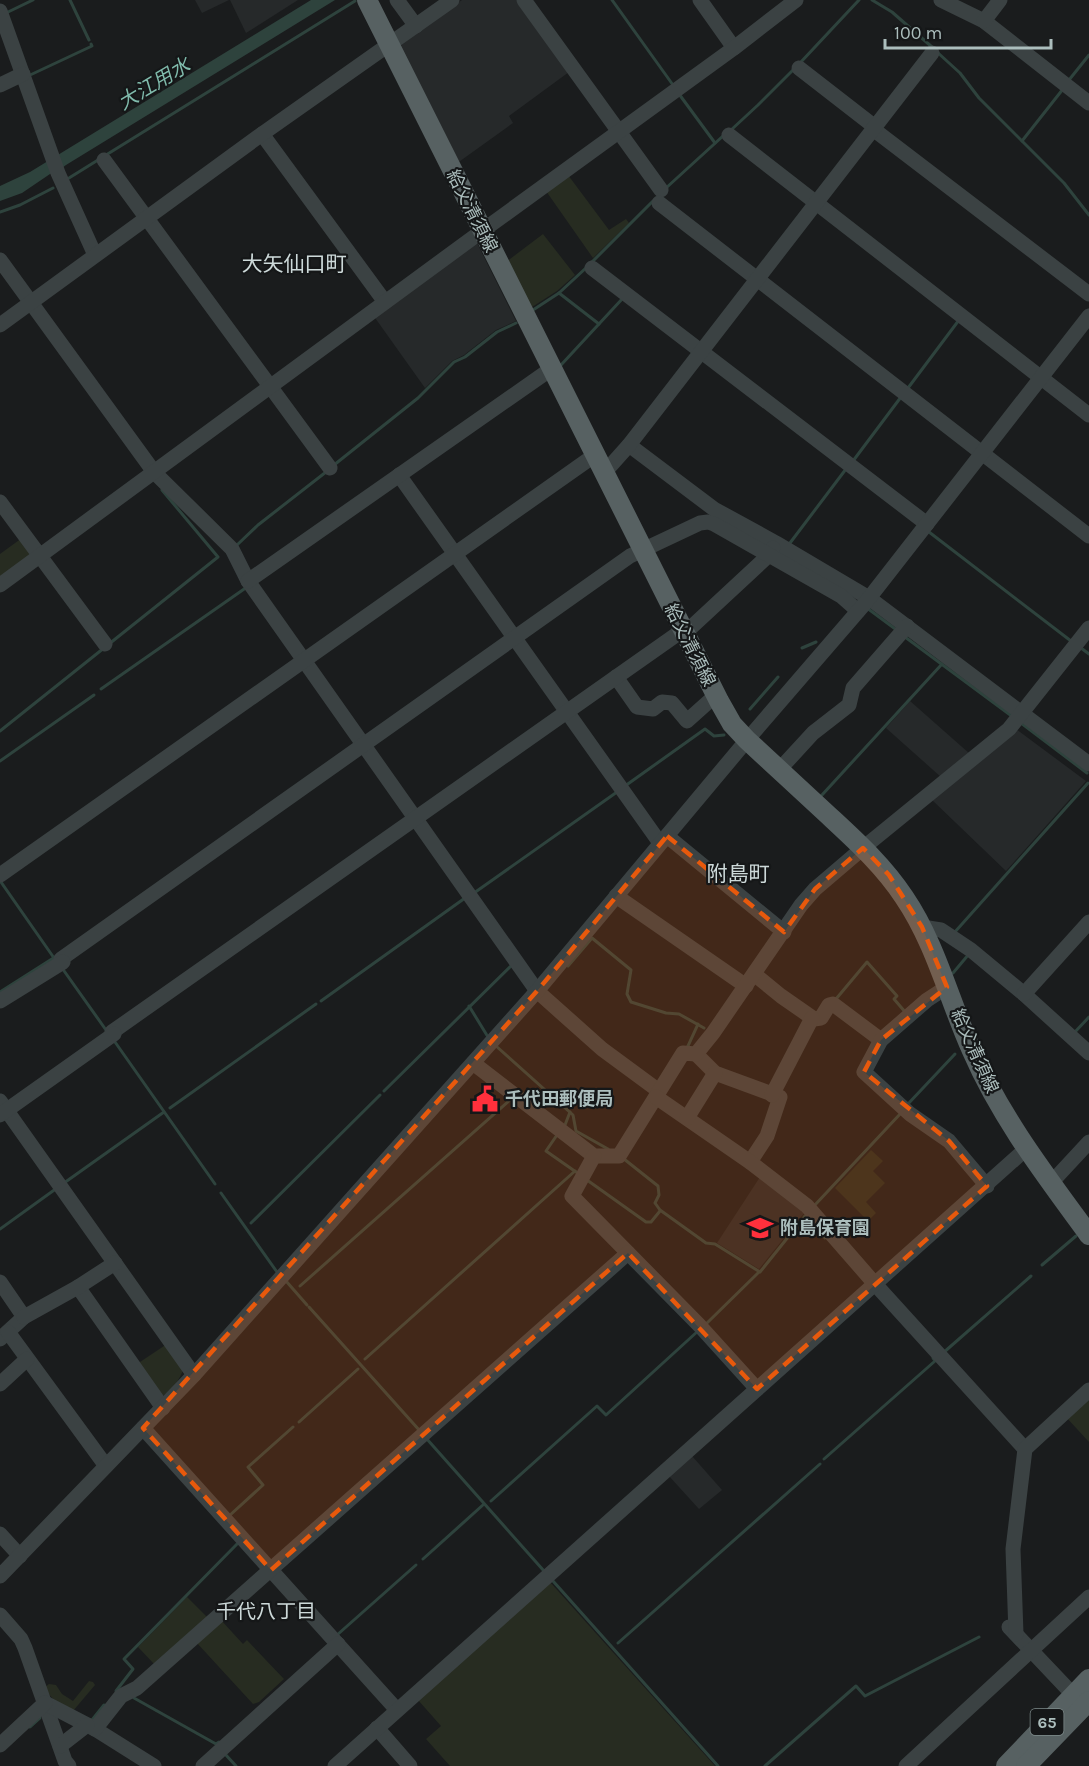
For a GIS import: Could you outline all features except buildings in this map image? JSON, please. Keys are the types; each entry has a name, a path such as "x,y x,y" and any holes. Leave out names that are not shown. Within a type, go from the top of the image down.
{"main road":[{"name":"給父清須線","path":"366,0 732,724 889,875 922,927 980,1069 998,1103 1089,1235"},
{"name":"65","path":"1026,1766 1084,1704 1089,1679"},
{"name":"65","path":"1006,1766 1084,1704"}],"street":[{"path":"397,0 416,26"},
{"path":"0,325 262,134 452,0"},
{"path":"524,0 619,132 660,196 757,279 1089,536"},
{"path":"699,0 734,48"},
{"path":"0,585 734,48 796,0"},
{"path":"941,0 984,21 1089,103"},
{"path":"984,21 1000,0"},
{"path":"0,11 58,173 96,255"},
{"path":"604,473 629,445 932,53"},
{"path":"799,68 1089,294"},
{"path":"0,85 23,74"},
{"path":"262,134 385,302"},
{"path":"729,135 1089,415"},
{"path":"104,160 330,468"},
{"path":"0,260 154,472 232,549 248,581 537,991 602,1050 687,1118 807,1206 1025,1449"},
{"path":"592,268 927,524"},
{"path":"0,1576 194,1375 537,991 747,740 864,605 1089,316"},
{"path":"248,581 551,369"},
{"path":"629,445 714,509 772,549 903,631 1018,718 1089,764"},
{"path":"0,875 595,455"},
{"path":"399,475 566,712 664,839 784,932"},
{"path":"0,502 105,644"},
{"path":"0,1000 62,961 512,635 630,556 700,523 708,522 772,549"},
{"path":"194,1375 2,1109 616,677 684,632 772,549"},
{"path":"696,1054 801,905 815,889 1018,718 1089,627"},
{"path":"779,770 813,733 849,705 853,688 903,631"},
{"path":"616,677 637,706 653,709 662,702 672,703 687,721 716,695"},
{"path":"616,896 750,980 781,996 814,1020 820,1018 829,1005 833,1004 881,1040"},
{"path":"1024,994 1089,922"},
{"path":"922,927 941,930 971,950 1089,1053"},
{"path":"947,987 927,1000 881,1040 864,1072 910,1114 949,1141 987,1186"},
{"path":"772,1095 812,1018"},
{"path":"473,1063 594,1156 619,1156 682,1053 696,1054 715,1073 780,1097 767,1136 750,1162"},
{"path":"687,1118 715,1073"},
{"path":"1051,1183 1089,1142"},
{"path":"335,1766 1027,1148"},
{"path":"594,1156 572,1196 699,1325 757,1389"},
{"path":"60,1746 91,1727 121,1696 137,1688 628,1253"},
{"path":"106,1466 27,1359 4,1336 24,1317 115,1263"},
{"path":"0,1282 24,1317"},
{"path":"78,1287 163,1408"},
{"path":"0,1384 27,1359"},
{"path":"1084,1704 1011,1630 1014,1549 1025,1449 1089,1390"},
{"path":"143,1428 397,1710"},
{"path":"0,1534 20,1556"},
{"path":"906,1766 1089,1597"},
{"path":"0,1615 21,1639 65,1761 69,1766"},
{"path":"202,1766 338,1644"},
{"path":"45,1703 91,1727 152,1765"},
{"path":"0,1745 45,1703"},
{"path":"377,1728 410,1766"}],"highlighted area":[{"path":"667,836 784,932 815,889 863,848 889,875 922,927 947,987 881,1040 864,1072 949,1141 987,1186 757,1389 628,1253 271,1570 143,1428 537,991"}],"shaded area":[{"path":"195,0 229,0 202,13"},
{"path":"230,0 298,0 246,33"},
{"path":"311,0 335,0 22,193 0,201 0,186 30,172"},
{"path":"462,0 517,0 569,72 509,116 513,123 456,164 399,51 403,41"},
{"path":"568,175 609,230 626,219 629,223 593,258 546,191"},
{"path":"543,234 575,275 557,291 529,309 506,262"},
{"path":"476,241 516,321 496,330 464,355 452,361 425,388 373,315"},
{"path":"22,538 31,550 29,558 0,579 0,554"},
{"path":"910,701 970,754 941,777 886,728"},
{"path":"1016,729 1086,781 1006,871 931,799"},
{"path":"871,1150 883,1161 873,1171 885,1183 866,1202 876,1213 868,1221 835,1188"},
{"name":"附島保育園","path":"760,1177 805,1212 759,1269 717,1243"},
{"path":"167,1344 184,1368 175,1385 160,1397 137,1364"},
{"path":"1089,1396 1089,1442 1066,1417"},
{"path":"692,1456 722,1490 699,1509 669,1476"},
{"path":"550,1582 715,1766 450,1766 426,1739 441,1726 418,1700"},
{"path":"187,1597 209,1619 156,1666 138,1647"},
{"path":"220,1619 243,1644 247,1640 284,1679 259,1702 253,1704 196,1642"},
{"path":"89,1681 95,1685 73,1711 53,1699 45,1687 49,1684 56,1685 62,1694 73,1701"}],"waterway":[{"path":"6,13 33,0"},
{"path":"70,0 89,40"},
{"path":"612,0 673,85"},
{"path":"800,63 859,0"},
{"path":"872,0 892,12 932,47"},
{"path":"106,155 355,1"},
{"path":"28,76 92,46 91,44"},
{"path":"937,52 960,73 979,98 1022,141"},
{"path":"1069,80 1089,55"},
{"path":"731,130 793,70"},
{"path":"1063,89 1022,141 1064,183 1089,215"},
{"path":"679,94 715,143"},
{"path":"666,188 723,136"},
{"path":"69,178 98,160"},
{"path":"0,212 20,205 53,188"},
{"path":"592,262 653,201"},
{"path":"533,310 559,293 587,267"},
{"path":"559,293 599,324"},
{"path":"561,365 623,298"},
{"path":"908,388 959,320"},
{"path":"334,465 418,398 454,362 465,357 497,332 516,323"},
{"path":"853,461 901,397"},
{"path":"790,543 846,469"},
{"path":"237,545 258,525 326,472"},
{"path":"109,644 218,557 162,490"},
{"path":"929,532 1071,641"},
{"path":"101,689 247,587"},
{"path":"867,608 898,631"},
{"path":"905,637 1013,717"},
{"path":"802,648 816,642"},
{"path":"0,731 104,648"},
{"path":"1081,648 1089,654"},
{"path":"822,795 942,664"},
{"path":"750,709 778,677"},
{"path":"0,761 94,695"},
{"path":"1021,723 1087,773"},
{"path":"625,786 705,729 714,736 724,735"},
{"path":"954,933 1088,783"},
{"path":"474,893 617,792"},
{"path":"1,882 54,958"},
{"path":"321,1001 465,898"},
{"path":"568,966 592,938 631,970 627,994 631,1002 666,1013 679,1014 704,1028"},
{"path":"953,973 969,954"},
{"path":"0,992 55,957"},
{"path":"836,999 867,962 897,996 894,999 906,1013"},
{"path":"384,1091 512,965"},
{"path":"62,968 106,1030"},
{"path":"170,1108 316,1004"},
{"path":"469,1006 488,1037"},
{"path":"1074,1033 1089,1017"},
{"path":"687,1048 698,1024"},
{"path":"115,1042 215,1184"},
{"path":"497,1044 496,1046 573,1115 576,1131 608,1149"},
{"path":"907,1105 955,1054"},
{"path":"251,1223 380,1095"},
{"path":"300,1286 511,1099"},
{"path":"64,1183 164,1112"},
{"path":"565,1125 570,1112"},
{"path":"814,1206 901,1113"},
{"path":"557,1135 546,1151 576,1172"},
{"path":"624,1159 658,1186 659,1195 655,1203 660,1210 706,1243 715,1244 760,1272 805,1216 825,1238"},
{"path":"365,1359 575,1171"},
{"path":"587,1180 646,1222 651,1222 660,1211"},
{"path":"0,1229 57,1188"},
{"path":"221,1193 277,1272"},
{"path":"1042,1265 1076,1236"},
{"path":"706,1324 759,1272"},
{"path":"943,1353 1031,1276"},
{"path":"286,1281 307,1305"},
{"path":"309,1307 420,1431"},
{"path":"491,1501 597,1406 606,1415 698,1331"},
{"path":"824,1459 935,1361 933,1358"},
{"path":"299,1422 358,1369"},
{"path":"229,1516 263,1485 248,1467 293,1427"},
{"path":"426,1438 544,1571"},
{"path":"618,1643 820,1464"},
{"path":"423,1559 484,1504"},
{"path":"116,1691 133,1669 124,1659 239,1542"},
{"path":"337,1635 416,1565"},
{"path":"553,1581 718,1766"},
{"path":"765,1766 856,1686 865,1696 979,1637"},
{"path":"134,1698 216,1744 219,1742"},
{"path":"92,1720 104,1705"},
{"path":"30,1727 40,1718"},
{"path":"225,1754 236,1766"}],"place":[{"name":"千代田郵便局","path":"485,1099"},
{"name":"附島保育園","path":"760,1228"}],"district":[{"name":"大矢仙口町","path":"294,264"},
{"name":"附島町","path":"738,874"},
{"name":"千代八丁目","path":"266,1611"}],"water label":[{"name":"大江用水","path":"154,84"}]}
